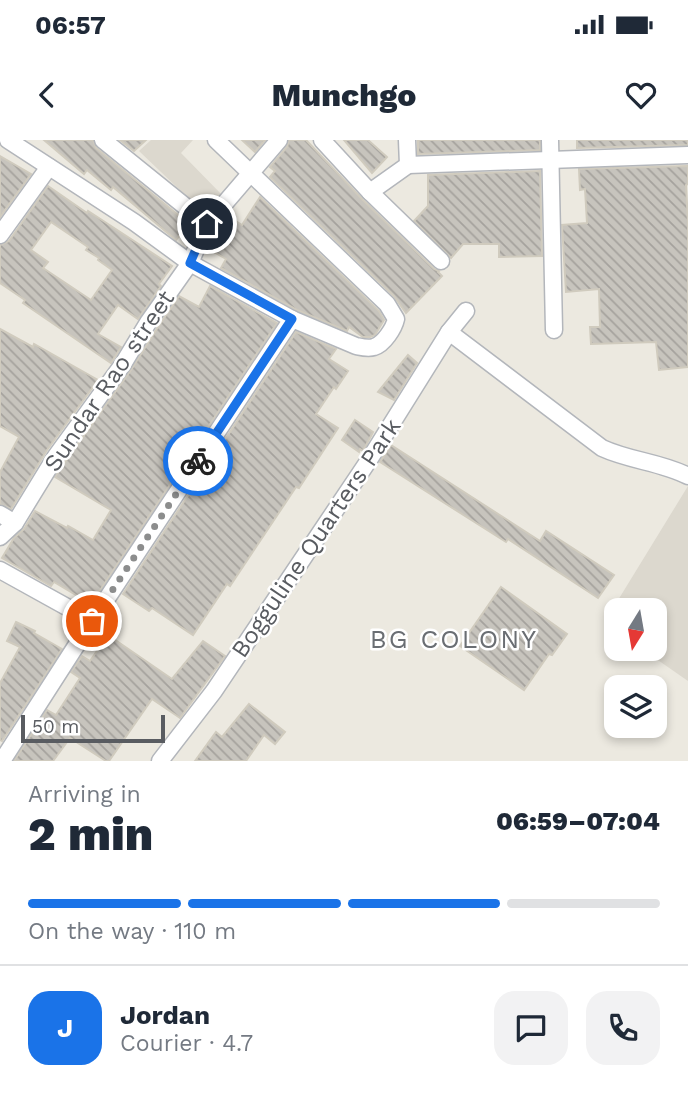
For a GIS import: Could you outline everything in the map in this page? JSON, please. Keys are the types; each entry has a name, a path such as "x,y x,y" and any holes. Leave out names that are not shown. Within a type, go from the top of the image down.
{"street":[{"path":"8,140 135,222 190,263 292,319 348,344 364,348 380,343 395,326 396,318 387,304 216,140"},
{"path":"103,140 207,224"},
{"name":"Sundar Rao street","path":"0,537 15,523 56,456 123,364 149,321 190,263 207,224 279,140"},
{"path":"322,140 440,261"},
{"path":"407,140 408,165"},
{"path":"550,140 554,330"},
{"path":"370,192 408,165 688,155"},
{"path":"0,235 49,167"},
{"name":"Bogguline Quarters Park","path":"160,761 230,668 369,460 449,332 466,311"},
{"path":"2,761 292,319"},
{"path":"449,332 602,448 616,455 675,469 688,477"},
{"path":"0,514 15,523"},
{"path":"0,570 92,621"}],"shaded area":[{"path":"151,140 193,140 181,153 224,197 206,215 139,151"},
{"path":"688,486 688,681 661,662 667,662 667,598 619,598"}],"building":[{"path":"44,140 93,140 96,148 189,224 176,240 113,187 111,190 87,170 84,174"},
{"path":"120,140 146,140 134,151"},
{"path":"242,140 265,140 255,152"},
{"path":"289,140 306,140 363,200 439,271 442,276 406,313 394,296 270,177 275,171 270,167 287,147"},
{"path":"344,140 368,140 387,157 372,173"},
{"path":"418,140 540,140 540,150 418,154"},
{"path":"577,140 688,140 688,145 577,148"},
{"path":"0,156 31,174 0,217"},
{"path":"688,166 688,367 659,370 656,342 591,344 590,327 600,327 599,289 566,292 562,225 587,223 585,189 580,190 579,169"},
{"path":"540,171 542,256 499,257 499,244 463,244 451,258 414,221 428,206 428,175"},
{"path":"48,186 172,266 138,319 118,305 98,334 121,347 111,363 23,303 25,300 0,283 0,245 9,241","holes":["51,222 88,247 86,250 112,270 91,300 43,268 48,262 31,250"]},
{"path":"260,197 379,311 384,320 375,335 363,337 349,327 347,331 297,310 221,268 226,259 214,252 224,235 220,232 231,218 242,225"},
{"path":"210,286 277,323 91,604 54,582 51,586 2,558 35,511 93,540 111,510 55,477 131,370 179,296 199,307"},
{"path":"0,329 33,347 34,344 98,380 47,450 11,509 0,504 0,472 19,437 0,426"},
{"path":"296,332 336,349 329,359 348,371 316,414 338,428 299,488 296,487 230,586 227,584 193,635 152,608 149,611 123,594"},
{"path":"408,355 417,363 394,400 378,392"},
{"path":"355,420 373,432 363,451 360,449 359,452 342,440"},
{"path":"391,445 540,541 546,531 614,575 598,598 508,539 506,542 380,462"},
{"path":"501,587 567,634 524,690 460,646"},
{"path":"16,622 62,649 2,741 0,683 20,647 7,641"},
{"path":"108,635 172,679 203,641 225,656 180,718 152,699 109,761 70,738 53,761 14,761 47,710 56,715 80,678 71,672 82,656 90,661"},
{"path":"249,704 285,732 275,744 264,735 246,761 195,761 216,732 222,737"}],"way so far":[{"path":"92,621 198,461"}],"district":[{"name":"BG COLONY","path":"454,639"}],"route":[{"path":"198,461 292,319 190,263 207,224"}]}
